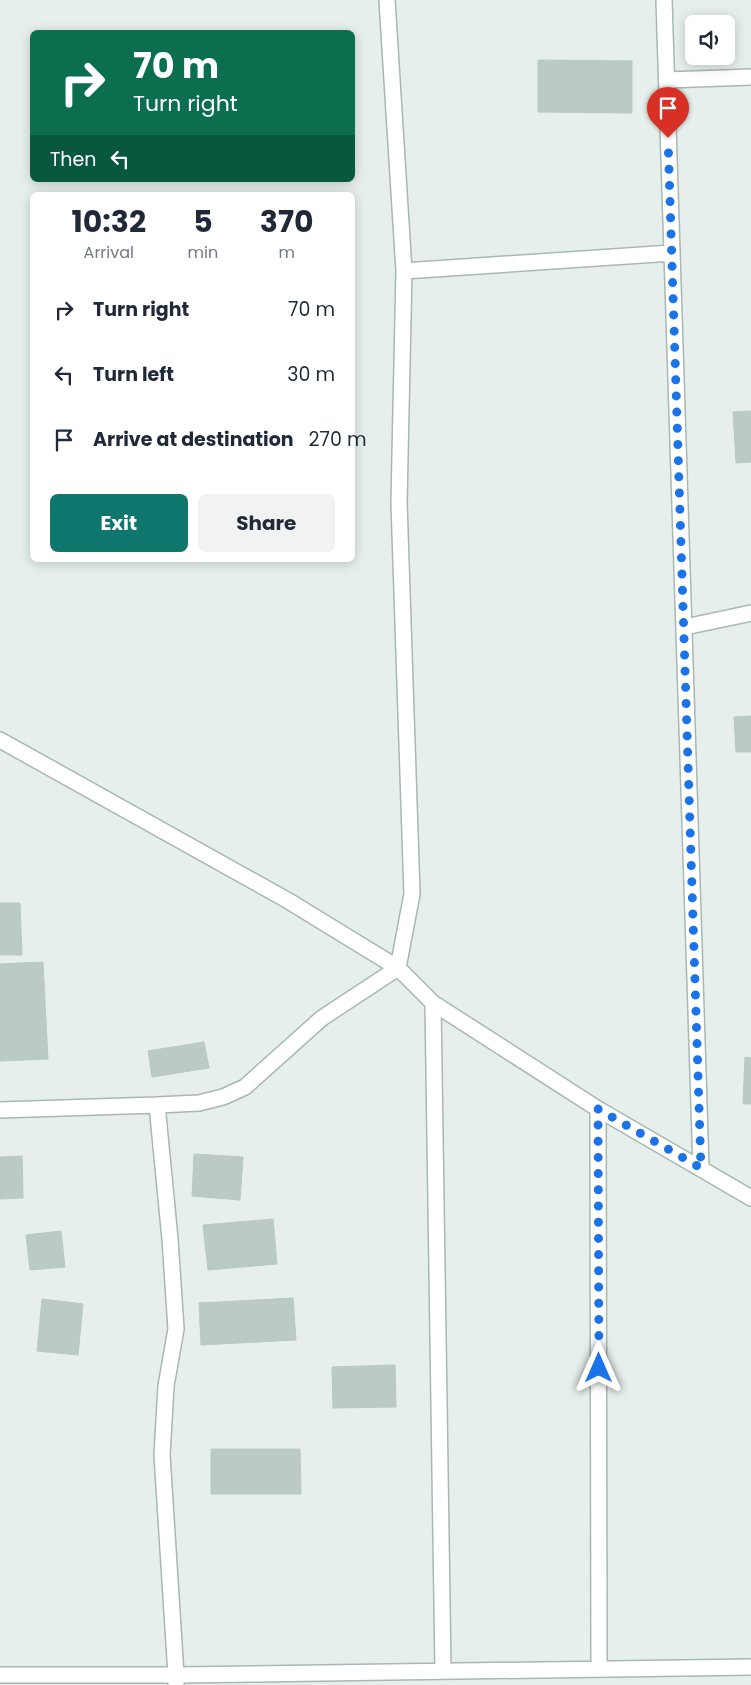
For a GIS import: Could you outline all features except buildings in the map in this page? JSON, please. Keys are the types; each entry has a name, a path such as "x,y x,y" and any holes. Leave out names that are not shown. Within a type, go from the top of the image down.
{"street":[{"path":"0,1110 157,1105 199,1102 223,1097 245,1087 322,1018 398,968 412,894 399,502 404,271 387,0"},
{"path":"664,0 701,1168"},
{"path":"667,80 751,77"},
{"path":"404,271 672,253"},
{"path":"684,627 751,613"},
{"path":"0,740 287,900 398,968 433,1003 598,1109 751,1198"},
{"path":"433,1003 444,1670"},
{"path":"157,1105 170,1239 176,1329 166,1386 162,1455 176,1680"},
{"path":"598,1109 600,1668"},
{"path":"0,1675 176,1680 444,1670 751,1667"}],"route":[{"path":"599,1368 598,1109 701,1168 668,138"}]}
